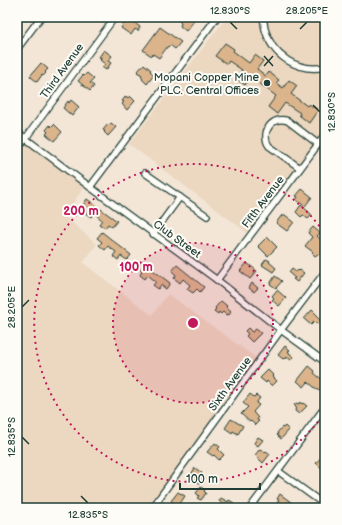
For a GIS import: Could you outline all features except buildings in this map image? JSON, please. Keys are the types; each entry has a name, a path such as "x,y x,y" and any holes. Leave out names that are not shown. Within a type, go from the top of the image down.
{"street":[{"path":"17,48 41,17"},
{"name":"Third Avenue","path":"17,150 115,17"},
{"path":"90,187 217,17"},
{"path":"263,17 264,28 269,40 283,57 292,64 302,67 325,67"},
{"path":"300,168 266,142 269,127 275,121 283,119 288,121 318,144"},
{"name":"Club Street","path":"17,132 325,362"},
{"name":"Fifth Avenue","path":"217,280 325,135"},
{"path":"145,173 207,216"},
{"path":"153,234 180,197"},
{"name":"Sixth Avenue","path":"152,508 325,272"},
{"path":"250,508 325,407"},
{"path":"278,471 325,505"}],"shaded area":[{"path":"227,17 316,17 325,23 325,132 249,234 129,144"},
{"path":"17,135 85,186 64,216 97,244 83,263 152,315 168,294 259,360 151,508 17,508"}],"place":[{"name":"Mopani Copper Mine PLC. Central Offices","path":"267,83"}]}
